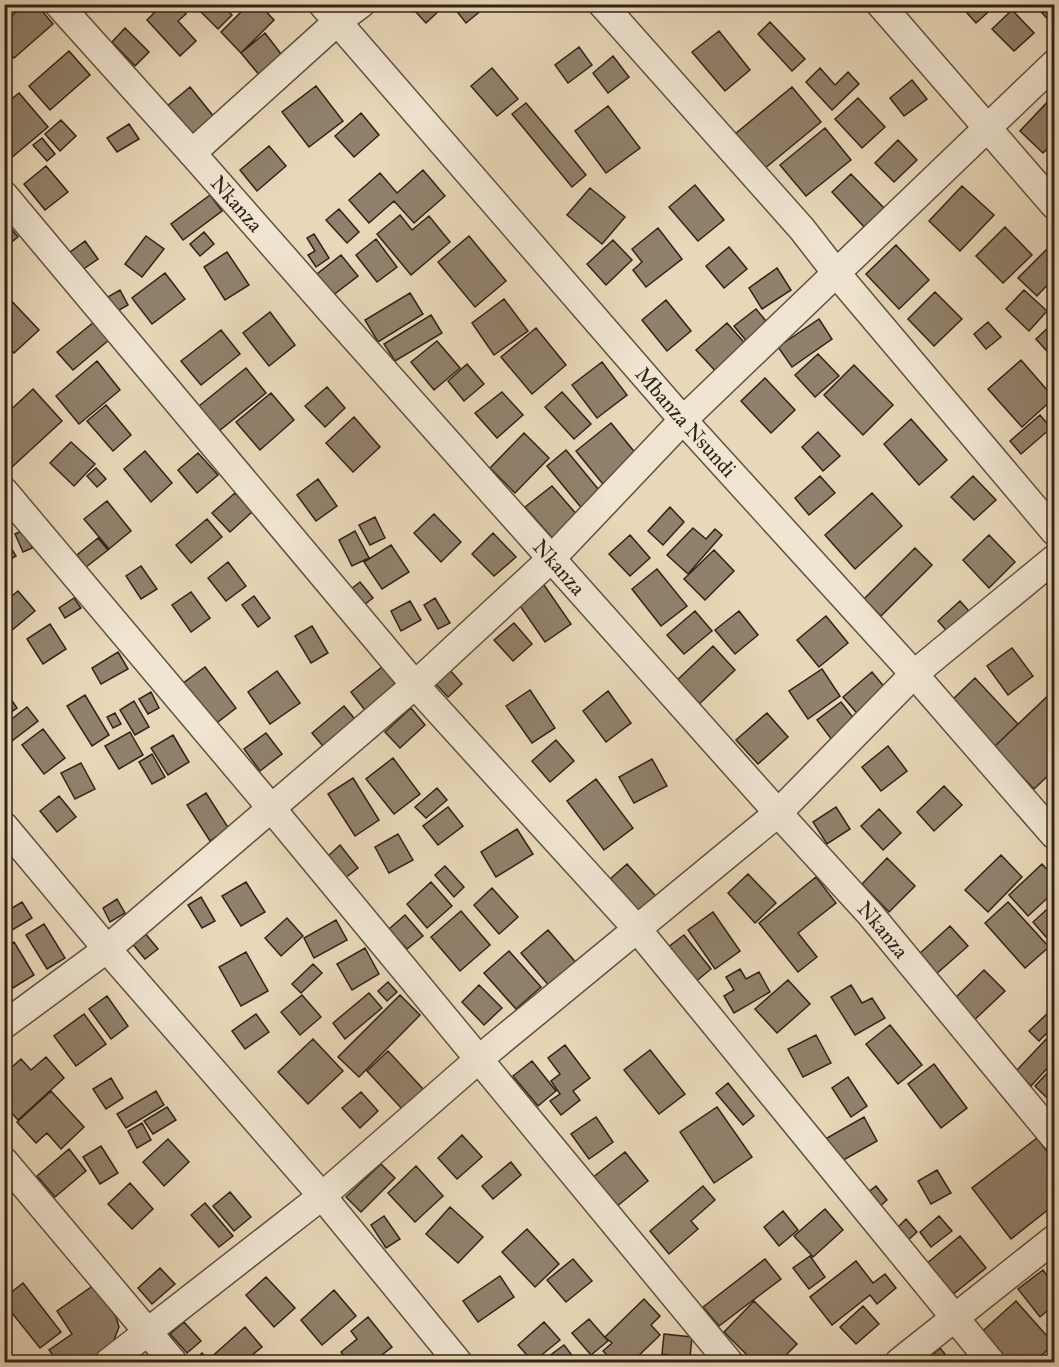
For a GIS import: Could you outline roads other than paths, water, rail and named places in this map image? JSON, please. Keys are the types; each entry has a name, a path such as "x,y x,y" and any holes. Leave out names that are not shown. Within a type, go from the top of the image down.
{"street":[{"name":"Nkanza","path":"57,4 870,914 1054,1137"},
{"path":"192,153 329,13 362,4"},
{"path":"602,4 802,229 837,274 1054,531"},
{"path":"880,4 1054,206"},
{"name":"Mbanza Nsundi","path":"329,13 683,420 914,674 1054,835"},
{"path":"4,1025 107,949 415,685 551,559 683,420 1054,64"},
{"path":"4,195 415,685 638,930 991,1362"},
{"path":"4,492 272,809 729,1362"},
{"path":"109,1362 322,1196 479,1059 778,813 914,674 1054,559"},
{"path":"4,826 107,949 322,1196 458,1362"},
{"path":"4,1161 173,1362"},
{"path":"899,1362 1054,1239"}]}
